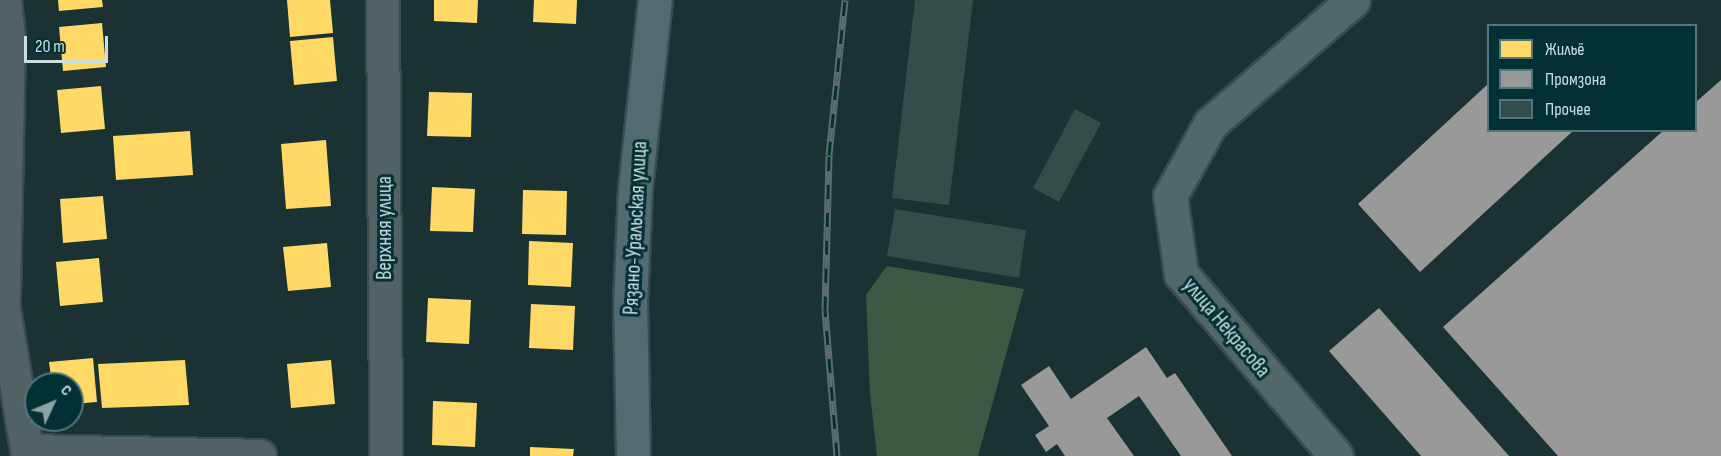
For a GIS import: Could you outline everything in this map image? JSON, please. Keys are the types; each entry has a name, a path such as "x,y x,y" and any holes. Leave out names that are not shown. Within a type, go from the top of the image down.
{"main road":[{"name":"Рязано-Уральская улица","path":"633,456 630,303 635,201 655,0"}],"street":[{"path":"4,0 9,37 4,309 28,454 260,456"},
{"name":"Верхняя улица","path":"383,0 386,456"},
{"name":"улица Некрасова","path":"1336,456 1181,274 1170,196 1210,124 1353,0"}],"green space":[{"path":"887,266 1024,289 978,456 877,456 870,393 866,295"}],"building: Жильё":[{"path":"58,0 102,0 103,7 59,11"},
{"path":"287,0 330,0 333,33 290,37"},
{"path":"434,0 478,0 477,23 434,21"},
{"path":"534,0 577,0 576,24 533,22"},
{"path":"102,23 106,67 63,71 59,27"},
{"path":"333,37 337,81 294,85 290,41"},
{"path":"101,86 105,129 61,133 57,90"},
{"path":"429,92 472,93 471,137 427,136"},
{"path":"190,131 193,175 116,180 113,136"},
{"path":"326,140 331,206 286,209 281,144"},
{"path":"432,187 475,189 473,232 430,231"},
{"path":"523,190 567,191 566,235 522,234"},
{"path":"103,196 107,239 63,243 60,199"},
{"path":"529,241 573,243 571,287 528,285"},
{"path":"327,243 331,287 288,291 283,247"},
{"path":"99,258 103,302 60,306 56,262"},
{"path":"428,298 471,300 469,344 426,342"},
{"path":"531,304 575,306 573,350 529,348"},
{"path":"93,358 97,402 84,403 84,372 50,372 49,362"},
{"path":"185,360 189,405 102,408 98,364"},
{"path":"331,360 335,404 291,408 287,364"},
{"path":"433,401 477,403 475,447 432,445"},
{"path":"530,447 574,449 573,456 530,456"}],"building: Промзона":[{"path":"1721,80 1721,456 1558,456 1443,327 1662,132 1697,132 1697,101"},
{"path":"1487,85 1487,132 1572,132 1420,272 1358,204"},
{"path":"1379,308 1509,456 1421,456 1329,351"},
{"path":"1146,347 1167,378 1175,373 1232,456 1181,456 1139,396 1107,418 1134,456 1065,456 1057,444 1046,452 1035,435 1049,426 1021,385 1049,366 1071,399"}],"building: Прочее":[{"path":"915,0 973,0 949,205 892,198"},
{"path":"1075,109 1101,123 1059,202 1033,188"},
{"path":"895,209 1026,230 1019,278 887,256"}],"railway":[{"path":"837,456 825,310 829,155 845,0"}]}
